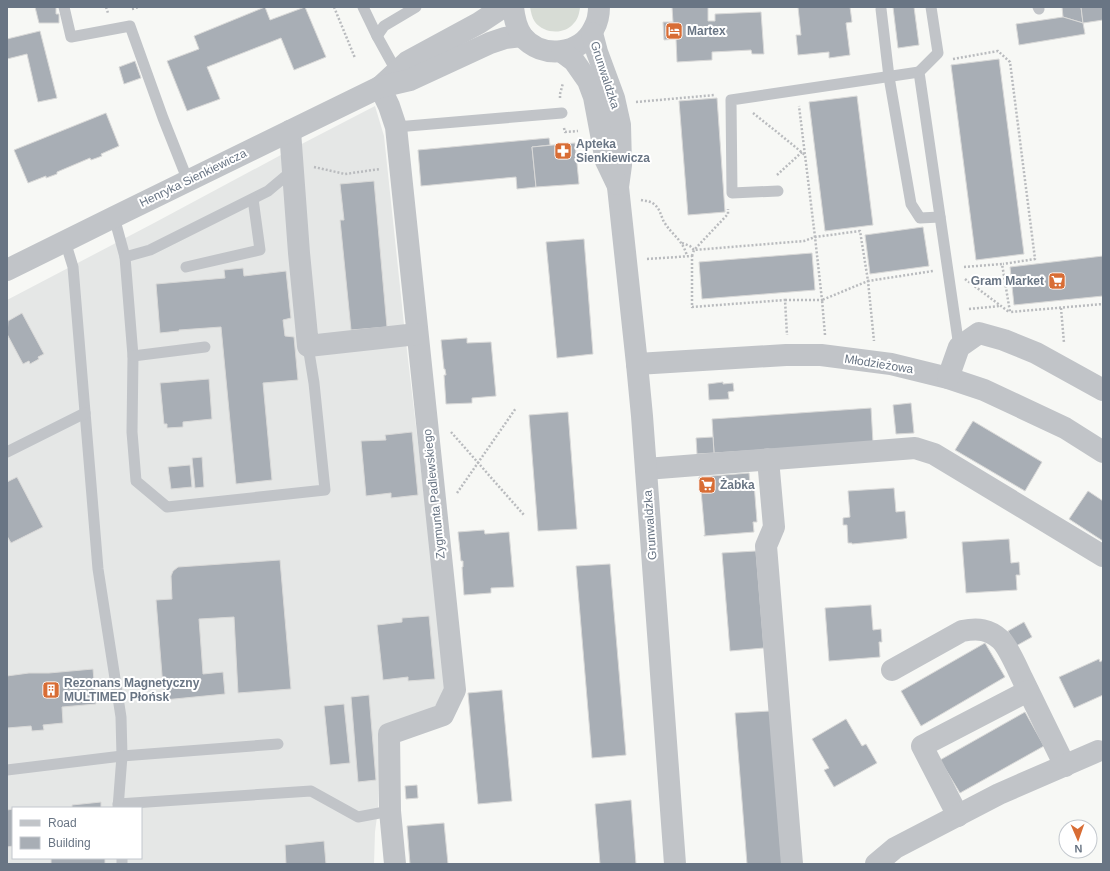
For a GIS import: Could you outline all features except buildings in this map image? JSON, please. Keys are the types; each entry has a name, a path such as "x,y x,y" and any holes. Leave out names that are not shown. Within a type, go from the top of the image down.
{"street":[{"name":"Henryka Sienkiewicza","path":"7,270 399,77 407,62 479,23 503,7"},
{"path":"513,7 517,27 522,36 534,46 547,51 562,52 579,46 592,33 597,22 599,7"},
{"name":"Grunwaldzka","path":"592,33 597,52 614,98 620,125 621,165 618,188 637,364 646,469 675,864"},
{"name":"Henryka Sienkiewicza","path":"399,77 410,80 490,43 505,38 522,36"},
{"name":"Grunwaldzka","path":"562,52 574,61 588,81 594,97 606,161 618,188"},
{"name":"Zygmunta Padlewskiego","path":"380,87 389,106 396,127 455,690 443,715 389,734 390,811 395,864"},
{"path":"290,131 302,168 308,346 417,334"},
{"path":"948,378 959,347 979,334 1004,340 1036,353 1103,390"},
{"name":"Młodzieżowa","path":"637,364 786,354 821,355 891,364 948,378 984,390 1058,425 1103,452"},
{"path":"646,469 915,448 934,454 1103,556"},
{"path":"768,459 774,527 766,546 792,864"},
{"path":"892,670 962,631 974,629 985,630 995,635 1003,642 1014,660 1064,766"},
{"path":"958,816 922,746 1028,691"},
{"path":"876,864 895,848 999,794 1100,750"}],"lane":[{"path":"64,7 71,37 130,26 163,118 188,181"},
{"path":"364,7 377,36 399,77"},
{"path":"377,36 384,26 416,7"},
{"path":"778,191 732,193 730,100 919,72 934,56 938,54 931,7"},
{"path":"881,9 889,77 911,204 920,218 940,217"},
{"path":"919,72 959,347"},
{"path":"396,127 562,113"},
{"path":"125,256 150,250 268,192 302,168"},
{"path":"186,266 260,250 253,199"},
{"path":"114,216 125,256 133,356 132,432 136,481 167,507 325,490 314,383 308,346"},
{"path":"65,241 73,267 98,569 121,717 122,756 118,806 311,791 358,817 390,811"},
{"path":"133,356 205,347"},
{"path":"7,452 85,413"},
{"path":"7,770 122,756 278,744"}],"path":[{"path":"334,7 355,58"},
{"path":"934,56 935,62 998,51 1010,62 1035,259 1002,264"},
{"path":"630,103 720,95"},
{"path":"749,110 805,155"},
{"path":"774,178 802,152"},
{"path":"302,168 345,174 381,169"},
{"path":"640,200 651,201 657,206 671,232 682,243 687,256"},
{"path":"682,243 690,246 694,250 728,214 728,206"},
{"path":"645,259 692,256 692,307 785,300 822,300 868,281 874,344"},
{"path":"963,267 963,273"},
{"path":"964,278 1010,312"},
{"path":"785,300 787,339"},
{"path":"822,300 826,341"},
{"path":"954,311 1001,306"},
{"path":"437,522 516,408"},
{"path":"446,427 524,515"}],"shaded area":[{"path":"530,7 580,8 577,18 570,27 565,30 554,32 544,29 535,22"},
{"path":"375,106 384,136 405,334 447,688 435,706 380,733 378,809 375,832 374,864 7,864 7,300"}],"place":[{"name":"Martex","path":"674,31"},
{"name":"Apteka Sienkiewicza","path":"563,151"},
{"name":"Gram Market","path":"1057,281"},
{"name":"Żabka","path":"707,485"},
{"name":"Rezonans Magnetyczny MULTIMED Płońsk","path":"51,690"}]}
